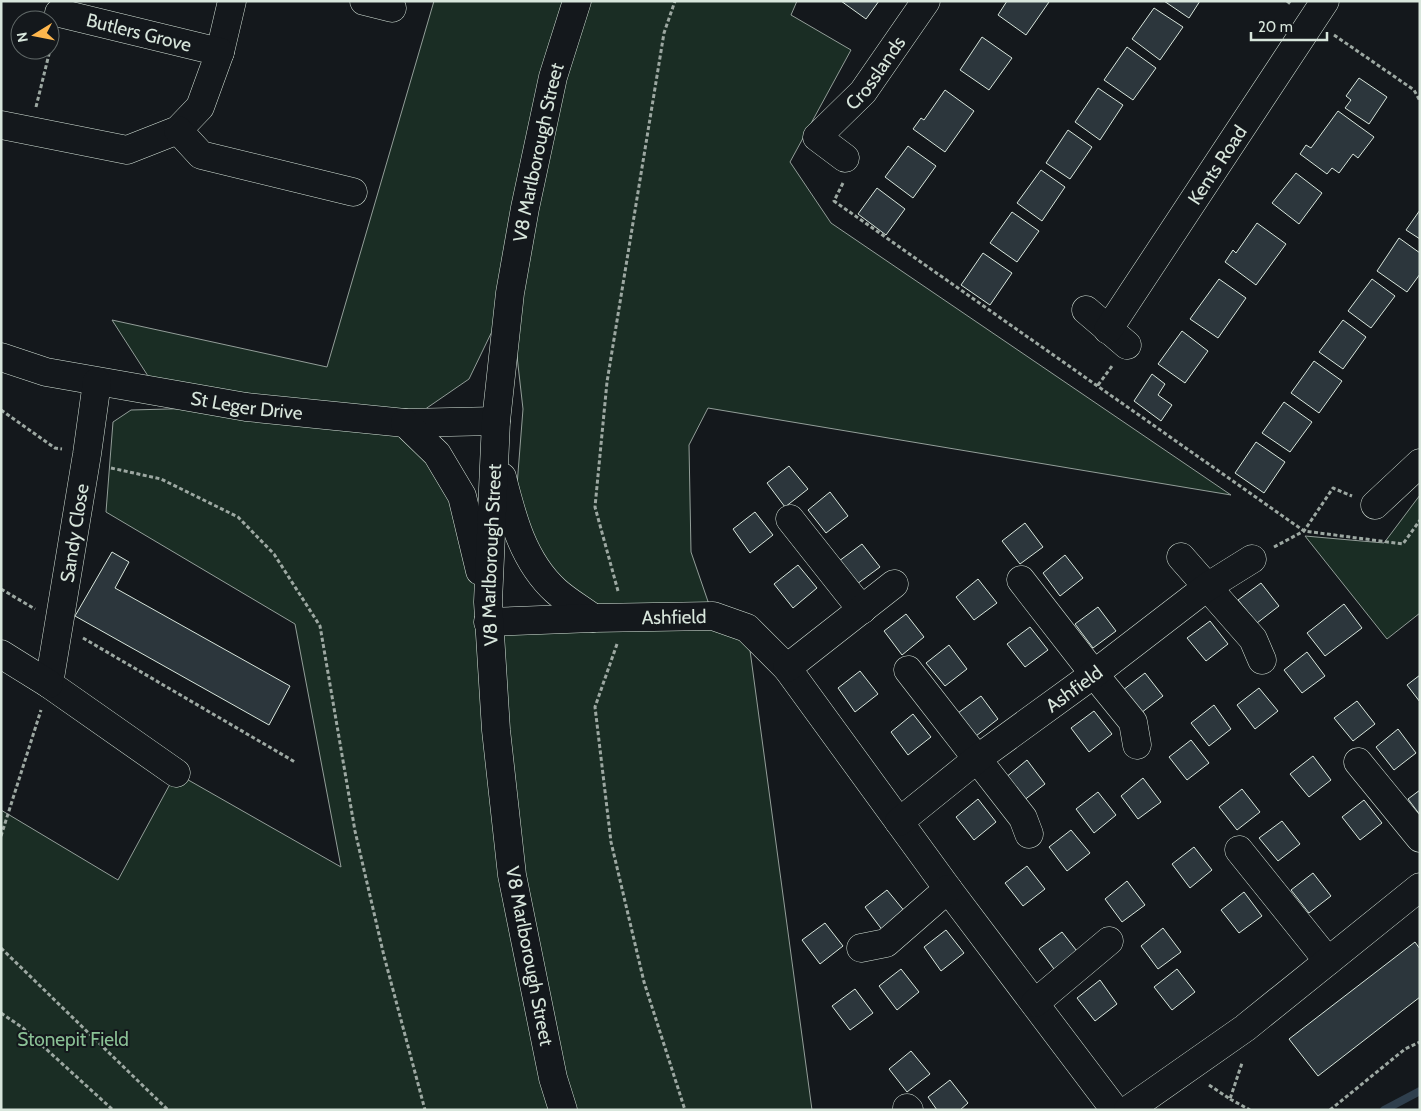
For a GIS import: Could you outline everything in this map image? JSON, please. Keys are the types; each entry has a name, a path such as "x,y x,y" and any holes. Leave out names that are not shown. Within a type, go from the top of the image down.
{"street":[{"path":"1,125 127,150 178,130 200,108 220,52 232,1"},
{"path":"364,1 392,8"},
{"name":"V8 Marlborough Street","path":"563,1110 553,1078 512,875 496,730 488,612 496,421 510,293 525,208 553,77 577,1"},
{"name":"Crosslands","path":"845,158 816,137 863,92 926,1"},
{"name":"Kents Road","path":"1086,310 1117,337 1318,10"},
{"name":"Butlers Grove","path":"60,13 220,52"},
{"path":"178,130 201,155 353,192"},
{"name":"St Leger Drive","path":"1,357 46,372 246,407 405,423 496,421"},
{"name":"Sandy Close","path":"49,684 97,382"},
{"path":"405,423 437,454 462,496 488,612"},
{"path":"495,448 514,524 532,562 555,591 593,618"},
{"path":"1375,505 1420,463"},
{"path":"790,519 862,610"},
{"path":"1181,556 1206,587 1261,641"},
{"name":"Ashfield","path":"899,822 977,759 1094,674 1206,587 1252,559"},
{"path":"1021,580 1094,674 1139,726"},
{"path":"787,668 894,584"},
{"name":"Ashfield","path":"488,612 593,618 713,616 747,628 787,668 948,889 1115,1110"},
{"path":"1,654 49,684 176,773"},
{"path":"908,670 977,759 1030,818"},
{"path":"1358,762 1420,838"},
{"path":"1239,850 1328,960"},
{"path":"1128,1110 1245,1028 1420,886"},
{"path":"861,948 886,943 948,889"},
{"path":"1035,1003 1105,952"}],"path":[{"path":"675,1 664,33 607,382 595,507 626,618 595,706 612,842 644,982 685,1110"},
{"path":"1287,1 1318,10 1414,90 1420,101"},
{"path":"30,132 48,60"},
{"path":"845,158 846,177 834,202 1304,531 1403,544 1420,520"},
{"path":"1,410 56,448 87,454 114,469 161,479 238,517 274,554 320,626 355,831 384,956 425,1110"},
{"path":"1252,559 1304,531 1333,488 1375,505"},
{"path":"1,588 295,762"},
{"path":"1,836 49,684"},
{"path":"1,948 168,1110"},
{"path":"1,1012 23,1028 113,1110"},
{"path":"1330,1110 1405,1049 1420,1042"},
{"path":"1230,1099 1250,1110"}],"green space":[{"name":"Stonepit Field","path":"434,1 797,1 791,15 851,50 790,162 831,223 1231,495 708,408 689,445 691,552 713,616 747,628 812,1110 1,1110 1,810 118,880 176,773 341,867 295,624 106,512 113,422 131,410 243,407 148,376 112,320 327,367","holes":["510,294 523,409 514,524 593,618 488,622 437,454 405,423 469,379"]},
{"path":"1420,495 1420,613 1387,639 1305,536 1384,543"}],"building":[{"path":"841,1 879,1 866,19"},
{"path":"1007,1 1049,2 1026,35 998,15"},
{"path":"1164,1 1200,1 1189,18"},
{"path":"1154,8 1183,27 1160,60 1132,39"},
{"path":"982,37 1012,58 989,90 960,70"},
{"path":"1127,47 1156,68 1133,100 1104,80"},
{"path":"1359,78 1387,97 1369,124 1345,108 1351,100 1346,96"},
{"path":"1098,88 1123,105 1100,140 1075,122"},
{"path":"945,90 974,111 945,152 913,129 921,118 924,120"},
{"path":"1338,111 1374,137 1358,158 1353,154 1339,173 1332,168 1327,174 1300,154 1306,145 1311,148"},
{"path":"1068,130 1092,147 1070,179 1046,163"},
{"path":"908,146 936,166 913,198 885,177"},
{"path":"1041,170 1065,187 1042,221 1017,203"},
{"path":"1296,173 1322,193 1299,224 1272,203"},
{"path":"877,188 905,209 886,235 858,214"},
{"path":"1420,210 1420,239 1406,230"},
{"path":"1012,212 1039,231 1017,262 990,243"},
{"path":"1257,223 1286,244 1256,285 1225,262 1233,250 1236,253"},
{"path":"1399,238 1420,253 1420,274 1407,292 1377,271"},
{"path":"983,253 1012,273 990,305 961,285"},
{"path":"1219,279 1246,298 1218,338 1190,319"},
{"path":"1372,279 1395,296 1371,328 1348,311"},
{"path":"1343,320 1366,337 1343,369 1319,352"},
{"path":"1182,331 1208,351 1185,383 1158,364"},
{"path":"1314,361 1342,381 1319,413 1291,393"},
{"path":"1152,374 1165,384 1158,395 1172,405 1161,421 1134,401"},
{"path":"1284,402 1312,422 1290,452 1262,433"},
{"path":"1256,442 1285,462 1264,493 1235,473"},
{"path":"789,466 808,489 785,507 767,483"},
{"path":"830,492 848,516 826,533 808,510"},
{"path":"755,512 773,535 750,553 733,529"},
{"path":"1025,523 1043,547 1020,564 1002,541"},
{"path":"862,544 880,567 857,584 839,561"},
{"path":"112,552 129,562 115,588 290,686 269,725 75,616"},
{"path":"1065,555 1083,578 1060,596 1043,573"},
{"path":"798,565 817,588 793,608 774,584"},
{"path":"978,579 997,603 974,620 956,597"},
{"path":"1261,583 1279,606 1257,623 1238,600"},
{"path":"1344,604 1362,628 1325,656 1307,633"},
{"path":"1098,607 1116,631 1093,648 1075,624"},
{"path":"906,614 924,637 902,655 884,631"},
{"path":"1210,621 1228,644 1206,661 1187,638"},
{"path":"1030,627 1048,650 1025,667 1007,644"},
{"path":"949,645 967,669 945,686 926,663"},
{"path":"1307,652 1325,676 1302,693 1284,670"},
{"path":"860,671 878,694 855,712 838,688"},
{"path":"1145,673 1163,696 1141,713 1123,690"},
{"path":"1420,675 1420,702 1407,685"},
{"path":"1259,688 1278,711 1255,729 1237,705"},
{"path":"981,696 998,719 976,736 958,713"},
{"path":"1357,701 1375,724 1353,741 1334,718"},
{"path":"1214,705 1231,729 1209,746 1191,723"},
{"path":"1094,711 1112,734 1089,752 1071,728"},
{"path":"913,714 931,737 908,755 891,732"},
{"path":"1398,729 1416,753 1394,770 1376,747"},
{"path":"1191,740 1209,763 1187,780 1169,757"},
{"path":"1313,756 1331,780 1309,797 1290,774"},
{"path":"1027,760 1045,784 1023,801 1005,778"},
{"path":"1143,778 1161,802 1138,819 1121,796"},
{"path":"1242,789 1260,812 1237,830 1219,807"},
{"path":"1420,790 1420,815 1408,799"},
{"path":"1098,792 1116,815 1094,833 1076,809"},
{"path":"978,799 996,822 974,840 956,817"},
{"path":"1364,800 1382,823 1360,840 1342,817"},
{"path":"1282,821 1300,844 1278,861 1259,838"},
{"path":"1071,830 1090,853 1067,871 1049,847"},
{"path":"1194,847 1212,870 1190,888 1172,864"},
{"path":"1027,866 1045,889 1023,906 1005,883"},
{"path":"1313,873 1331,896 1309,913 1291,890"},
{"path":"1127,881 1145,905 1122,922 1105,899"},
{"path":"887,890 906,913 883,931 865,907"},
{"path":"1244,892 1262,916 1239,933 1221,910"},
{"path":"825,923 843,946 820,964 802,940"},
{"path":"1163,928 1181,952 1158,969 1141,946"},
{"path":"946,930 964,953 941,971 924,947"},
{"path":"1062,932 1080,955 1057,973 1039,949"},
{"path":"1415,942 1420,949 1420,997 1318,1076 1289,1039"},
{"path":"901,969 919,992 897,1010 879,986"},
{"path":"1177,969 1195,992 1172,1010 1154,987"},
{"path":"1100,980 1117,1004 1095,1021 1077,998"},
{"path":"855,989 873,1013 850,1030 832,1006"},
{"path":"911,1051 930,1074 907,1092 889,1069"},
{"path":"950,1080 968,1103 960,1110 937,1110 928,1097"}],"waterway":[{"path":"1384,1110 1420,1091"}]}
